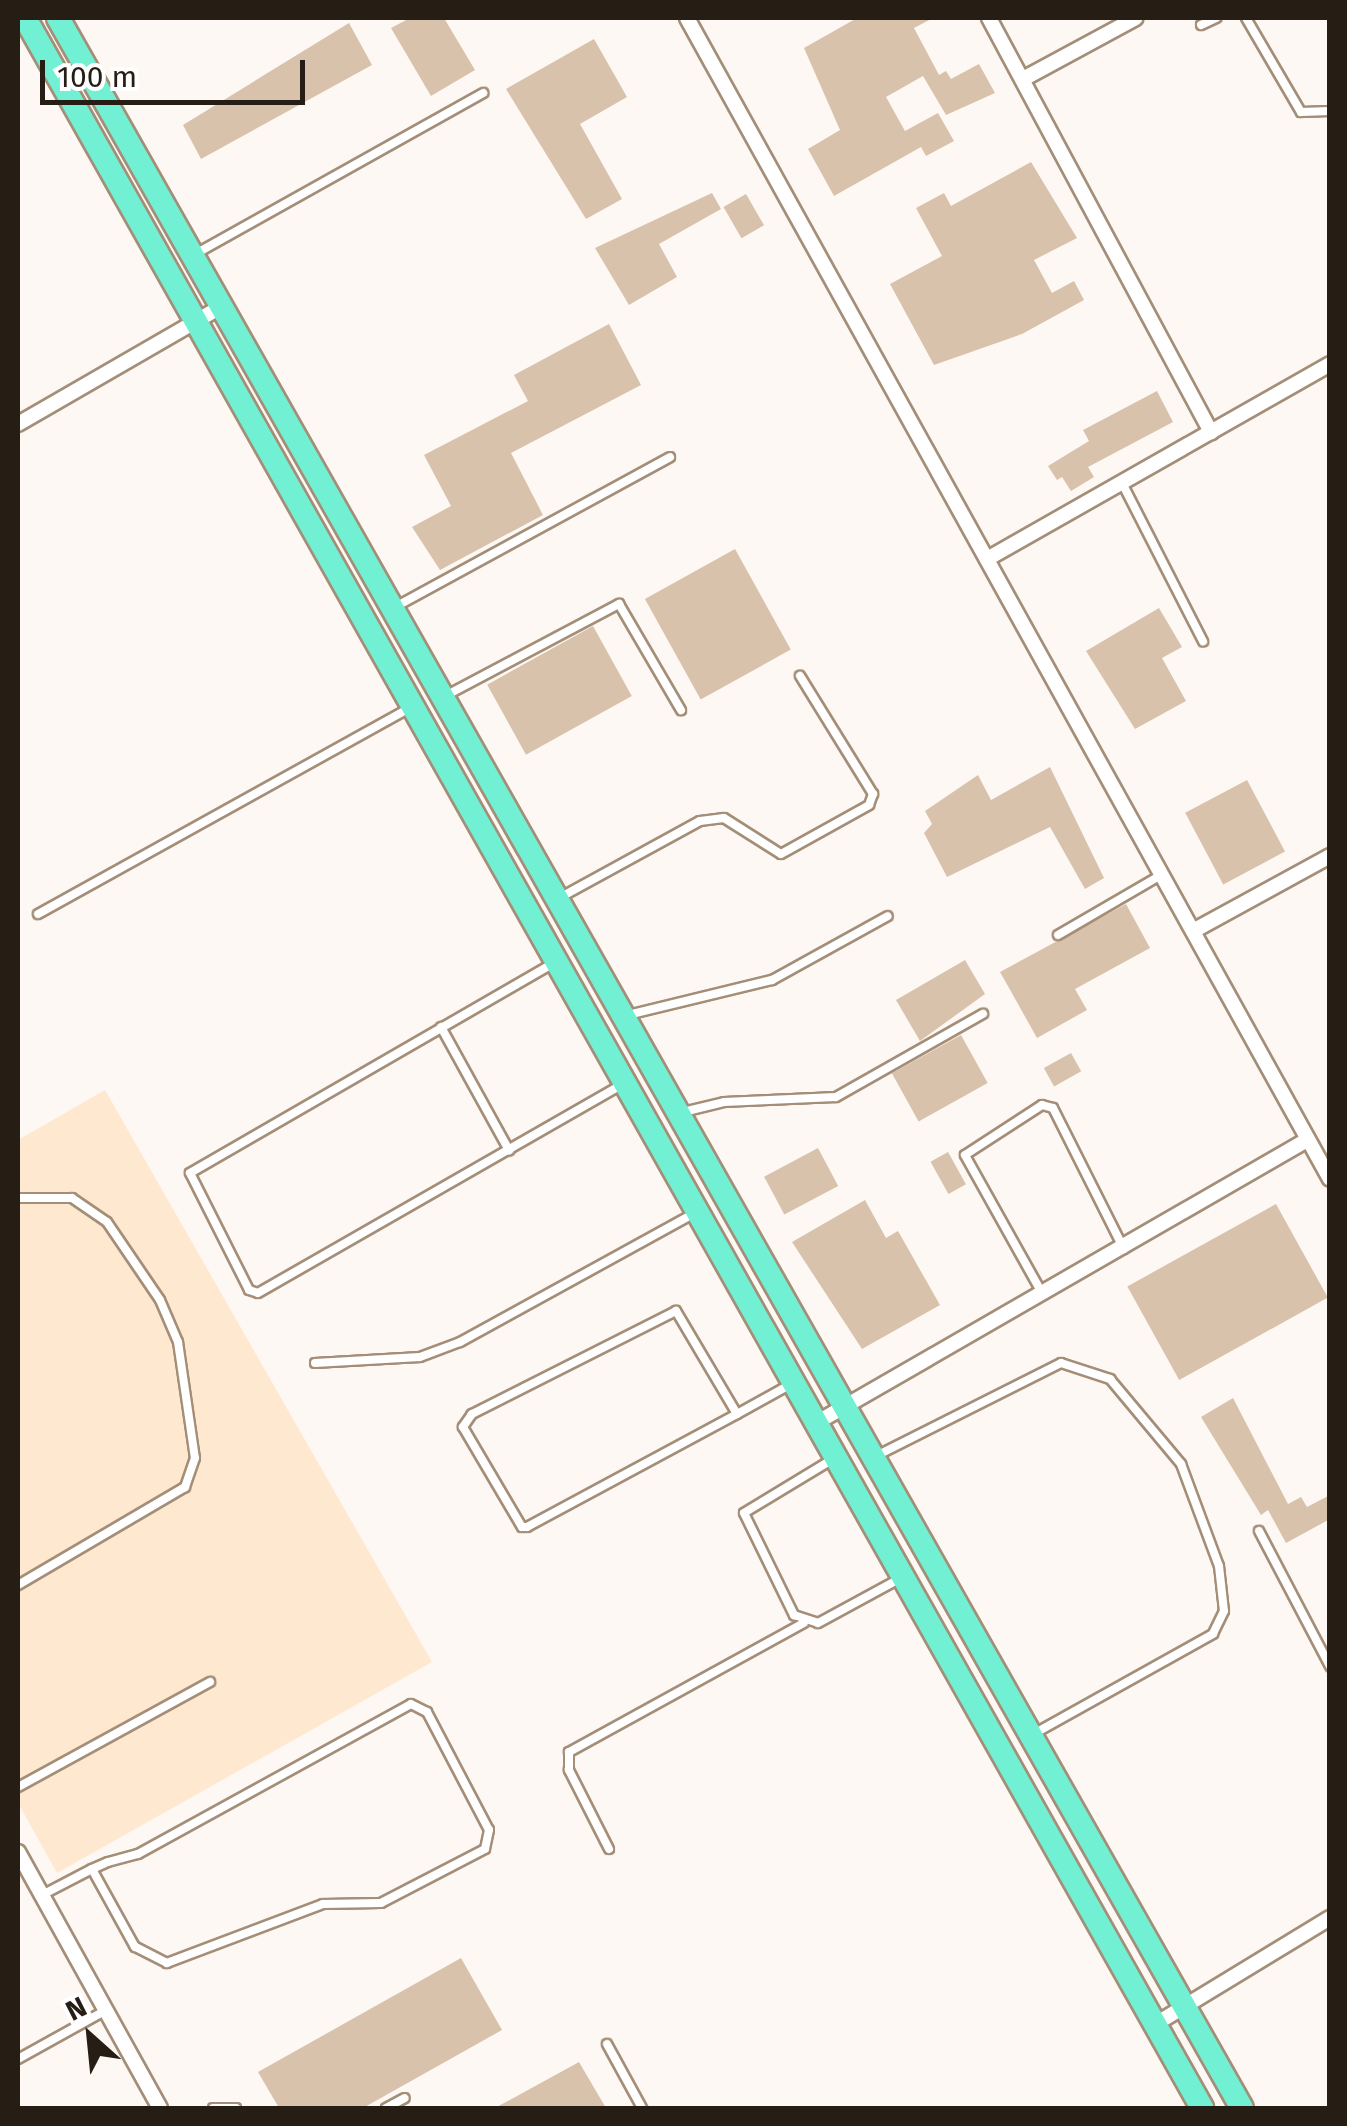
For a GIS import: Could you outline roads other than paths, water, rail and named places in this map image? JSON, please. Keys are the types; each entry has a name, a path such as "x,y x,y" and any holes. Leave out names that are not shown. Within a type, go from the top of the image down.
{"highway":[{"path":"26,18 1202,2108"},
{"path":"58,18 1242,2108"}],"street":[{"path":"688,18 1330,1179"},
{"path":"989,18 1211,432"},
{"path":"1022,79 1136,18"},
{"path":"18,424 222,306"},
{"path":"987,559 1330,364"},
{"path":"1193,931 1330,856"},
{"path":"816,1423 1125,1251 1307,1140"},
{"path":"18,1852 160,2108"},
{"path":"1154,2025 1330,1918"}],"lane":[{"path":"1201,26 1216,18"},
{"path":"1246,18 1301,112 1330,111"},
{"path":"193,255 483,93"},
{"path":"393,608 670,457"},
{"path":"1122,483 1203,641"},
{"path":"443,697 619,604 682,710"},
{"path":"557,899 700,820 724,818 781,854 869,805 872,794 800,676"},
{"path":"38,914 412,707"},
{"path":"1058,935 1162,875"},
{"path":"624,1016 772,980 888,916"},
{"path":"556,962 197,1166 193,1190 249,1290 258,1293 625,1083"},
{"path":"679,1114 724,1102 836,1097 982,1014"},
{"path":"442,1027 509,1150"},
{"path":"1044,1296 965,1155 1042,1104 1053,1108 1125,1251"},
{"path":"18,1198 72,1198 106,1222 160,1300 178,1342 195,1458 186,1487 18,1585"},
{"path":"315,1363 372,1364 446,1347 697,1212"},
{"path":"738,1414 676,1311 472,1414 463,1426 522,1528 738,1414 794,1383"},
{"path":"874,1458 1061,1363 1110,1378 1181,1464 1219,1566 1224,1611 1213,1634 1031,1735"},
{"path":"804,1623 744,1513 835,1458"},
{"path":"1260,1531 1330,1666"},
{"path":"608,1848 569,1770 569,1752 804,1623 838,1614 901,1578"},
{"path":"18,1788 210,1682"},
{"path":"42,1894 92,1869 138,1854 411,1704 427,1712 489,1830 484,1849 381,1902 323,1904 167,1963 135,1948 92,1869"},
{"path":"18,2060 106,2010"},
{"path":"607,2044 642,2108"},
{"path":"386,2108 404,2098"},
{"path":"213,2108 236,2108"}]}
